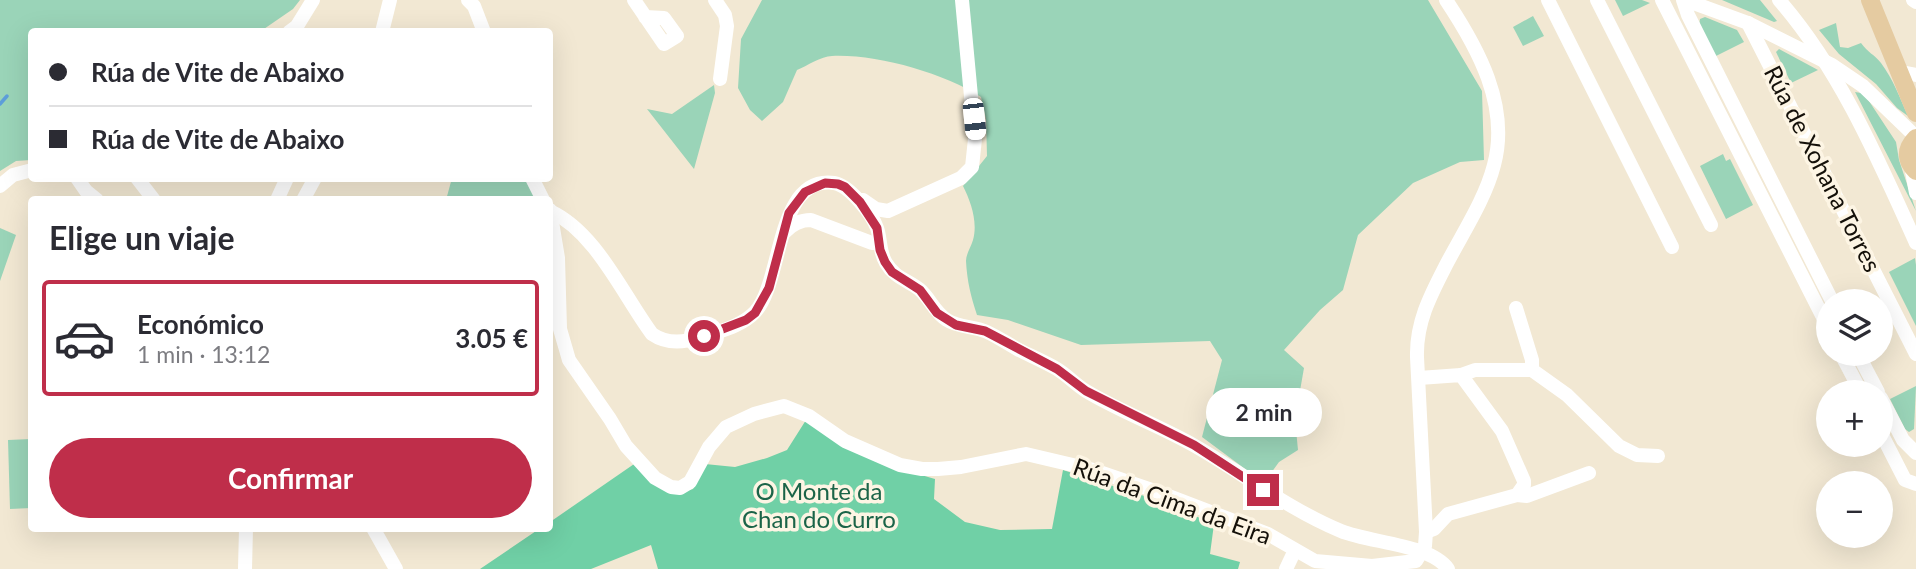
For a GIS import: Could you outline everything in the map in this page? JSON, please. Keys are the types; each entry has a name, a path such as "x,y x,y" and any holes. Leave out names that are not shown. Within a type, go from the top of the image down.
{"main road":[{"path":"1870,0 1908,74 1915,109"}],"street":[{"path":"293,28 313,0"},
{"path":"383,28 390,0"},
{"path":"634,0 645,17"},
{"path":"715,0 725,15 727,26 720,79"},
{"path":"854,196 857,195 876,209 888,211 961,178 972,167 975,139 962,0"},
{"path":"1422,551 1426,532 1416,338 1421,321 1490,176 1497,152 1493,89 1488,75 1446,0"},
{"path":"1548,0 1672,247"},
{"path":"1597,0 1711,225"},
{"path":"1661,0 1816,303"},
{"path":"1684,0 1748,23 1785,40 1863,86 1883,107 1913,152 1916,193"},
{"path":"1684,0 1688,15 1826,289"},
{"path":"1779,0 1815,44 1910,218 1916,243"},
{"path":"471,3 482,28"},
{"path":"471,3 492,28"},
{"path":"1785,40 1791,27 1791,14"},
{"name":"Rúa de Xohana Torres","path":"1748,23 1916,354"},
{"path":"0,186 13,175 28,171"},
{"path":"80,182 92,196"},
{"path":"140,182 151,196"},
{"path":"553,212 562,216 584,237 652,334 666,341 691,340 718,332 746,320 755,313 769,288 789,213 798,200 817,186 825,183 838,184 854,196 877,228 885,262 892,272 920,290 937,313 956,325 985,331 1057,369 1086,391 1194,445 1281,501 1322,523 1363,540 1422,551 1448,569"},
{"path":"785,232 791,226 811,220 872,243 879,243"},
{"name":"Rúa da Cima da Eira","path":"553,240 558,258 560,330 569,360 626,446 655,478 680,486 726,426 754,414 785,406 809,416 845,441 900,465 916,469 961,467 1026,454 1122,479 1268,534 1315,561 1372,566 1416,561 1422,551"},
{"path":"1516,308 1532,360 1532,370"},
{"path":"1419,378 1461,375 1475,370 1532,370 1567,395 1619,446 1637,455 1658,456"},
{"path":"1461,375 1488,410 1511,449 1524,481 1517,495"},
{"path":"1893,416 1913,447"},
{"path":"1893,453 1910,482"},
{"path":"1426,532 1434,529 1448,514 1517,495 1527,496 1589,473"},
{"path":"245,569 246,532"},
{"path":"375,532 396,569"},
{"name":"Rúa da Cima da Eira","path":"1286,569 1295,550"}],"green space":[{"path":"0,0 300,0 293,9 265,28 28,28 28,160 16,161 0,171"},
{"path":"762,0 1428,0 1482,91 1484,160 1460,162 1413,183 1358,235 1343,290 1320,310 1284,350 1304,368 1295,419 1298,450 1279,462 1264,483 1202,437 1222,360 1210,341 1081,345 1008,320 977,315 966,261 973,240 974,219 963,186 987,156 986,119 981,97 948,80 909,67 869,58 828,56 797,70 783,102 762,121 750,110 738,88 741,39"},
{"path":"1615,0 1642,0 1650,3 1623,16"},
{"path":"1722,0 1760,0 1777,21 1774,22"},
{"path":"1533,16 1544,36 1523,46 1513,27"},
{"path":"1705,17 1737,30 1744,42 1714,57 1699,26 1700,19"},
{"path":"1836,23 1840,47 1848,48 1861,43 1878,60 1893,82 1908,116 1897,108 1876,84 1839,54 1819,30"},
{"path":"1779,49 1818,70 1791,83 1776,52"},
{"path":"714,85 715,93 694,169 647,109 672,114"},
{"path":"1855,92 1867,98 1896,142 1899,160 1916,211"},
{"path":"1723,154 1726,161 1730,159 1753,205 1726,219 1700,166"},
{"path":"451,182 529,182 536,196 447,196"},
{"path":"0,228 16,235 0,281"},
{"path":"1915,258 1916,265 1916,326 1889,272"},
{"path":"1916,386 1914,429 1909,432 1893,405 1893,398"},
{"name":"O Monte da Chan do Curro","path":"806,420 897,468 935,479 934,499 965,522 1000,530 1052,529 1063,470 1160,501 1214,524 1210,554 1240,562 1238,569 658,569 651,545 591,569 480,569 535,532 553,532 553,520 637,462 677,493 693,489 705,464 735,467 787,450"},
{"path":"28,439 28,508 10,509 8,440"}],"waterway":[{"path":"0,104 7,96"}],"route":[{"path":"704,336 746,320 755,313 769,288 789,213 805,192 825,183 838,184 845,187 860,202 877,228 880,250 892,272 920,290 937,313 956,325 985,331 1057,369 1086,391 1194,445 1263,490"}]}
